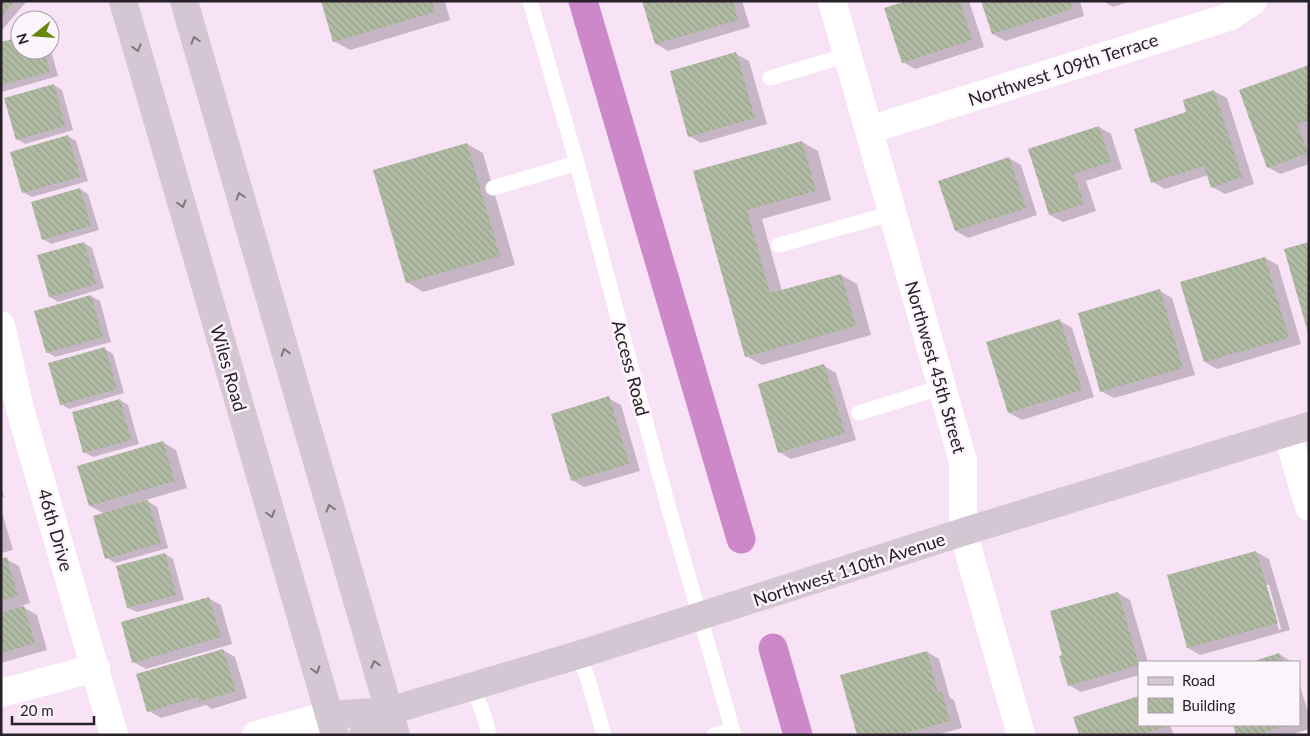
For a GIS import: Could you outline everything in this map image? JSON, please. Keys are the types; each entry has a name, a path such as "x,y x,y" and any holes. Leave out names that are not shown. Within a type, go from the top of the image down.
{"main road":[{"name":"Wiles Road","path":"123,1 332,725"},
{"path":"184,1 392,723"},
{"name":"Northwest 110th Avenue","path":"363,735 472,686 578,656 962,532 1298,429"},
{"name":"Northwest 110th Avenue","path":"332,725 392,723"}],"street":[{"name":"Northwest 45th Street","path":"832,1 963,461 962,532 1022,735"},
{"name":"Northwest 109th Terrace","path":"869,130 1229,17 1253,1"},
{"name":"46th Drive","path":"1,325 20,409 114,735"},
{"path":"1298,429 1309,507"},
{"path":"1,693 96,668"},
{"path":"256,735 332,725"}],"lane":[{"name":"Access Road","path":"530,1 577,163 668,506 733,732"},
{"path":"770,78 848,56"},
{"path":"493,188 577,163"},
{"path":"780,245 893,213"},
{"path":"859,413 942,387"},
{"path":"578,656 588,679 604,735"},
{"path":"472,686 484,716 489,735"},
{"path":"714,735 733,732"}],"building":[{"path":"1,1 15,1 1,17"},
{"path":"321,1 432,1 435,12 333,42"},
{"path":"642,1 733,1 738,20 655,44"},
{"path":"906,1 960,1 972,40 902,63 884,8"},
{"path":"981,1 1070,1 1072,9 992,34"},
{"path":"10,40 10,60 47,60 50,72 1,85 1,42"},
{"path":"736,52 755,118 688,137 670,71"},
{"path":"1309,65 1309,120 1297,124 1308,153 1267,168 1239,90"},
{"path":"54,84 65,126 16,140 4,98"},
{"path":"1214,90 1242,177 1211,188 1204,166 1151,183 1134,129 1186,112 1183,100"},
{"path":"1099,126 1111,162 1074,174 1084,204 1049,215 1028,149"},
{"path":"68,135 80,177 22,193 10,152"},
{"path":"802,141 816,191 747,210 770,293 841,274 856,326 745,357 693,171"},
{"path":"467,143 500,256 406,283 373,170"},
{"path":"1009,157 1026,208 955,231 938,181"},
{"path":"80,188 91,226 42,240 31,202"},
{"path":"84,242 96,284 49,297 37,255"},
{"path":"1309,242 1309,333 1308,333 1284,249"},
{"path":"1265,257 1289,338 1204,362 1180,282"},
{"path":"1160,289 1183,368 1100,392 1078,313"},
{"path":"91,295 103,337 46,353 34,311"},
{"path":"1060,319 1082,390 1008,413 986,342"},
{"path":"105,347 117,389 60,405 48,363"},
{"path":"824,364 845,433 778,453 758,384"},
{"path":"609,396 629,464 571,481 551,414"},
{"path":"120,399 131,440 83,453 72,412"},
{"path":"163,441 175,481 89,506 77,466"},
{"path":"148,500 161,543 105,559 93,516"},
{"path":"1256,551 1278,623 1187,648 1167,575"},
{"path":"165,553 176,595 127,608 116,566"},
{"path":"7,557 18,596 1,601 1,559"},
{"path":"1118,592 1138,665 1068,686 1059,656 1062,655 1050,611"},
{"path":"209,597 221,637 132,663 121,622"},
{"path":"24,606 35,643 1,653 1,613"},
{"path":"223,649 236,691 199,702 197,697 147,712 136,674"},
{"path":"927,651 938,693 942,692 950,721 900,735 857,735 840,675"},
{"path":"1279,653 1282,661 1255,661"},
{"path":"1138,696 1138,726 1161,726 1162,728 1141,735 1079,735 1073,717"},
{"path":"1233,726 1284,726 1257,735 1236,735"}],"waterway":[{"path":"583,1 741,539"},
{"path":"773,648 798,735"}]}
